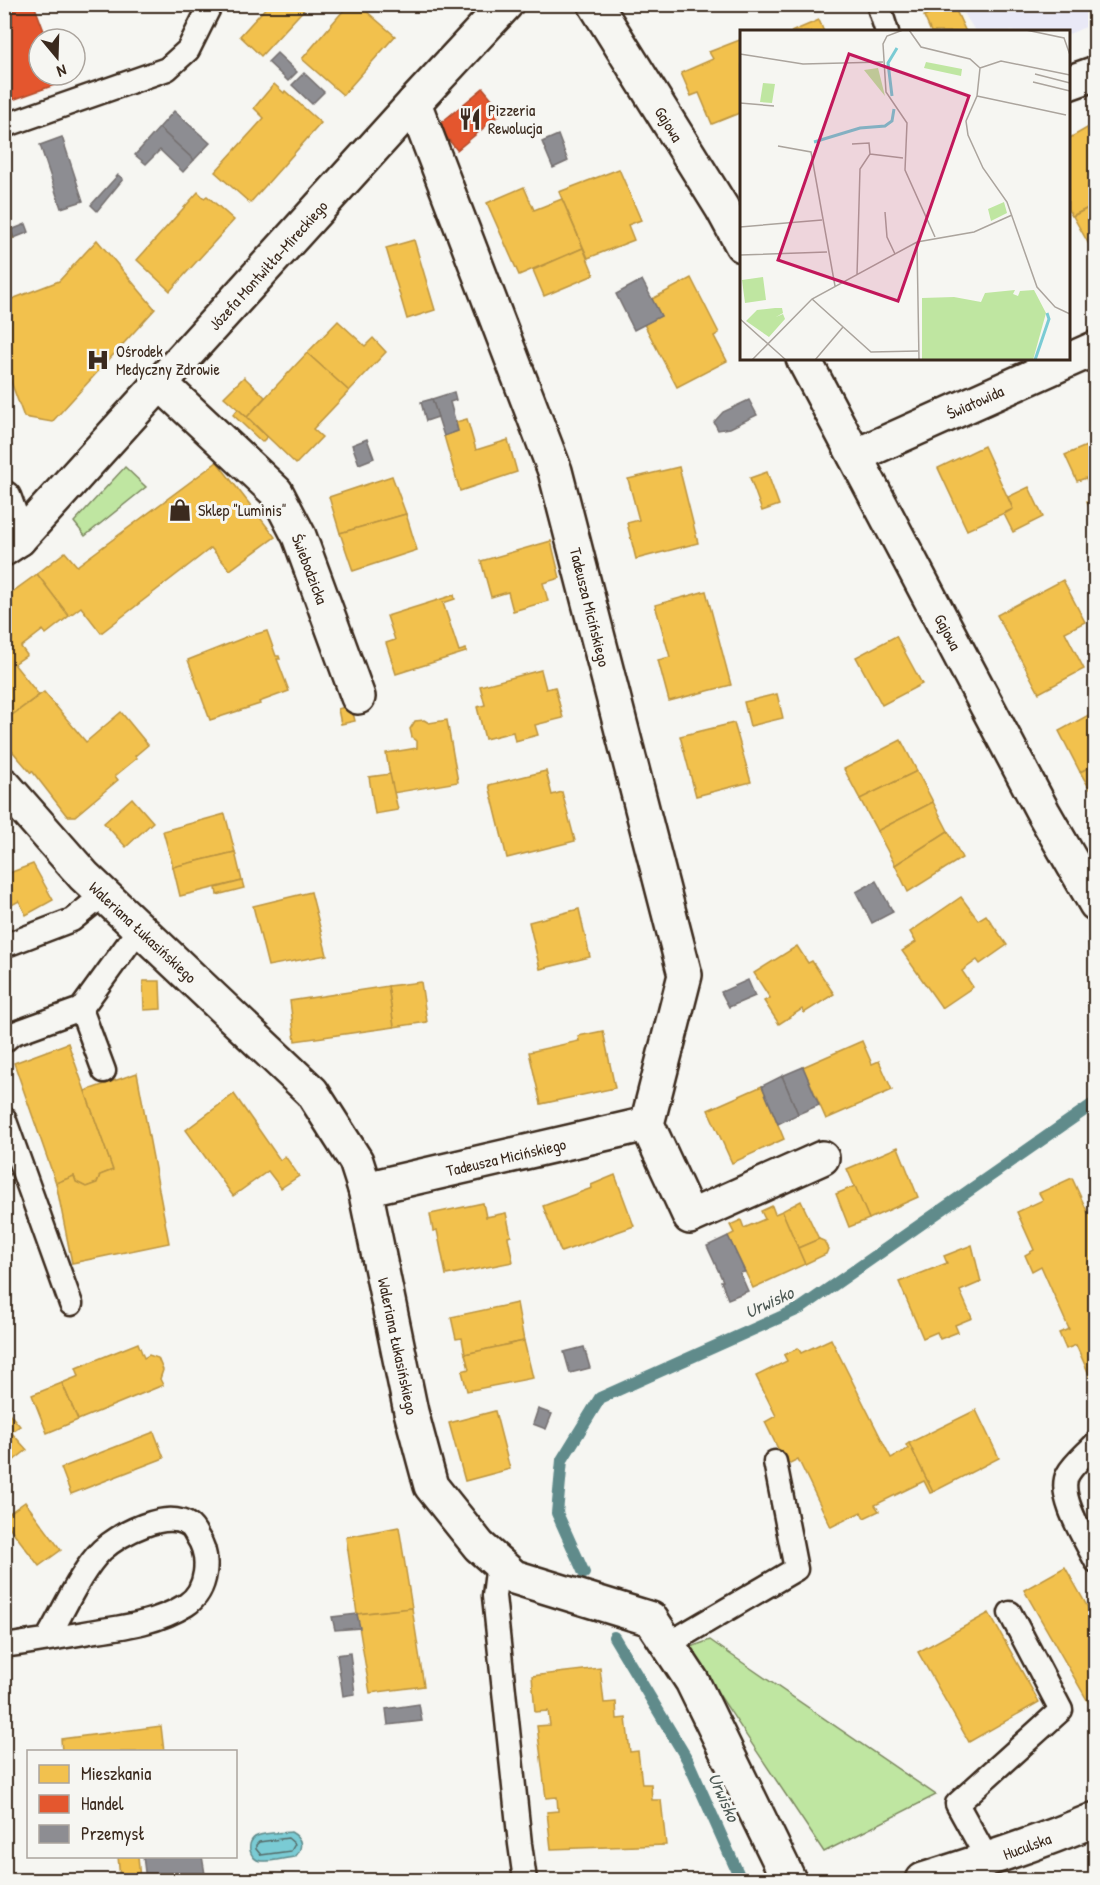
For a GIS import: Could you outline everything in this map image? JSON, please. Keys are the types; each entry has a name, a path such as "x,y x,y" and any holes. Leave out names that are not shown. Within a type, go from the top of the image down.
{"street":[{"name":"Józefa Montwiłła-Mireckiego","path":"12,544 506,4"},
{"name":"Gajowa","path":"595,4 732,204 740,240"},
{"path":"1070,82 1095,73"},
{"name":"Tadeusza Micińskiego","path":"365,1189 648,1124 685,975 555,471 414,103"},
{"name":"Światowida","path":"1070,359 1095,348"},
{"name":"Gajowa","path":"803,360 1043,812 1095,904"},
{"name":"Światowida","path":"855,456 1068,360"},
{"name":"Świebodzicka","path":"160,383 276,492 299,536 358,697"},
{"path":"4,498 12,544"},
{"name":"Waleriana Łukasińskiego","path":"5,786 84,876 312,1092 356,1161 365,1189 411,1412 431,1486 479,1546 514,1577 651,1619 692,1681 789,1881"},
{"path":"648,1124 690,1217 822,1158"},
{"name":"Huculska","path":"923,1881 1063,1833 1095,1819"}],"lane":[{"path":"4,126 167,69 188,50 211,4"},
{"path":"878,4 886,30"},
{"path":"4,946 72,920 104,895"},
{"path":"4,1041 12,1034 81,1009 139,929"},
{"path":"81,1009 104,1071"},
{"path":"4,1118 71,1304"},
{"path":"1095,1443 1066,1476 1065,1488 1067,1502 1095,1561"},
{"path":"668,1644 796,1569 775,1462"},
{"path":"4,1646 140,1624 170,1614 189,1603 205,1576 206,1554 200,1539 190,1525 171,1519 149,1524 125,1534 102,1551 84,1575 47,1639"},
{"path":"498,1563 494,1596 525,1881"},
{"path":"988,1860 957,1804 1061,1710 1010,1613"}],"shaded area":[{"path":"959,5 1095,5 1095,23 1070,34 1070,30 974,30"}],"green space":[{"path":"125,467 146,487 85,536 74,522"},
{"path":"710,1640 936,1795 824,1852 688,1648"}],"water":[{"path":"291,1832 298,1837 301,1846 295,1857 261,1861 251,1854 250,1846 253,1838 269,1833"}],"building: Mieszkania":[{"path":"269,4 309,4 261,56 240,36"},
{"path":"349,4 358,4 395,36 343,95 302,59"},
{"path":"953,4 965,30 930,30 924,16"},
{"path":"819,20 823,30 796,30"},
{"path":"740,40 740,113 712,124 699,93 691,96 681,73 713,59 709,52"},
{"path":"274,84 321,123 250,203 215,172 264,118 254,108"},
{"path":"1094,124 1096,204 1072,216 1070,213 1070,138"},
{"path":"619,169 641,220 628,225 634,240 588,258 559,192"},
{"path":"524,187 534,210 562,199 583,248 519,275 487,203"},
{"path":"198,192 204,198 207,196 234,220 170,291 137,260"},
{"path":"1096,204 1096,257 1073,216"},
{"path":"4,213 14,238 4,241"},
{"path":"97,240 155,309 52,422 24,417 4,363 4,302 59,281"},
{"path":"414,240 435,310 407,319 386,248"},
{"path":"583,248 594,275 544,296 533,270"},
{"path":"691,278 719,333 714,336 727,361 677,387 644,324 661,316 652,299"},
{"path":"338,321 365,346 373,338 386,352 349,391 307,353"},
{"path":"307,353 349,391 313,429 322,437 296,464 247,417"},
{"path":"244,377 265,397 247,417 224,397"},
{"path":"238,409 267,437 262,442 233,415"},
{"path":"467,419 476,450 508,440 517,472 460,491 444,436 458,431 456,422"},
{"path":"1096,442 1096,519 1087,502 1095,498 1086,478 1077,481 1065,455"},
{"path":"984,446 1013,509 967,530 938,468"},
{"path":"217,462 275,537 230,570 211,548 101,633 81,607 69,616 37,574 65,552 77,566"},
{"path":"679,467 698,543 636,559 627,523 639,520 628,479"},
{"path":"767,472 779,505 762,511 750,478"},
{"path":"392,476 406,514 340,533 329,497"},
{"path":"1029,487 1043,517 1013,532 1004,514 1013,509 1008,497"},
{"path":"406,514 417,550 353,571 340,533"},
{"path":"551,541 560,578 543,583 548,601 513,611 508,592 491,597 481,561"},
{"path":"37,574 69,616 46,634 43,630 21,647 27,655 14,664 39,695 4,721 4,598"},
{"path":"1063,580 1085,622 1065,632 1084,669 1039,693 997,615"},
{"path":"706,591 731,685 669,701 658,660 670,657 655,605"},
{"path":"454,595 455,599 443,603 459,651 466,649 466,652 396,674 386,643 395,640 387,616"},
{"path":"267,631 276,656 279,656 280,659 277,659 289,691 259,702 260,704 210,720 188,660"},
{"path":"896,636 922,684 882,705 856,657"},
{"path":"541,670 546,689 555,687 563,718 535,725 538,735 515,741 513,732 485,739 477,707 485,705 480,686"},
{"path":"44,692 86,742 121,712 148,745 135,756 137,758 115,776 118,780 75,816 67,816 4,739 4,721"},
{"path":"777,694 783,718 750,726 744,702"},
{"path":"351,705 355,721 341,724 338,709"},
{"path":"1096,711 1096,764 1080,772 1059,731"},
{"path":"424,720 429,723 447,720 458,782 393,793 386,753 417,748 417,741 412,737 410,729 415,721"},
{"path":"734,723 751,782 696,796 680,736"},
{"path":"901,740 917,771 860,799 844,769"},
{"path":"1096,764 1096,786 1090,789 1080,772"},
{"path":"546,771 552,795 562,792 575,841 507,858 489,785"},
{"path":"917,771 933,802 877,831 860,799"},
{"path":"390,774 398,810 375,814 369,777"},
{"path":"132,798 153,822 126,847 104,823"},
{"path":"933,802 948,831 895,865 877,831"},
{"path":"225,814 235,852 173,867 163,831"},
{"path":"948,831 962,858 908,892 895,865"},
{"path":"235,852 242,881 180,896 173,867"},
{"path":"33,864 53,900 26,915 19,901 4,909 4,875"},
{"path":"242,881 244,888 217,895 216,888"},
{"path":"311,892 327,955 268,966 253,906"},
{"path":"961,897 978,920 986,915 1007,945 980,964 977,960 962,971 973,987 942,1008 902,951 916,942 910,932"},
{"path":"579,909 590,957 540,969 529,922"},
{"path":"797,946 808,963 812,961 834,994 804,1013 802,1009 779,1024 764,1001 770,998 754,973"},
{"path":"143,981 160,981 161,1009 144,1010"},
{"path":"421,982 427,1022 394,1027 388,986"},
{"path":"388,986 394,1027 295,1041 290,1001"},
{"path":"603,1031 615,1088 541,1104 529,1052 579,1041 578,1036"},
{"path":"862,1041 872,1064 879,1061 892,1090 826,1119 803,1067"},
{"path":"68,1043 113,1170 100,1175 97,1183 86,1187 76,1182 74,1176 56,1183 14,1063"},
{"path":"137,1073 169,1243 72,1263 56,1183 74,1176 76,1182 86,1187 97,1183 100,1175 113,1170 85,1091"},
{"path":"762,1086 784,1139 732,1163 708,1110"},
{"path":"234,1094 280,1160 285,1156 299,1176 281,1188 268,1171 233,1196 186,1130"},
{"path":"898,1147 918,1197 869,1219 847,1169"},
{"path":"615,1175 634,1226 561,1252 543,1206 592,1188 591,1185"},
{"path":"1072,1178 1088,1213 1096,1209 1096,1382 1093,1383 1076,1345 1066,1349 1059,1333 1069,1329 1041,1266 1032,1271 1025,1255 1034,1250 1017,1212 1043,1200 1039,1193"},
{"path":"855,1186 869,1219 849,1227 836,1194"},
{"path":"801,1201 819,1239 798,1248 782,1211"},
{"path":"483,1203 486,1217 506,1213 513,1262 446,1275 437,1230 433,1231 430,1214"},
{"path":"772,1206 775,1214 782,1211 805,1264 753,1288 728,1236 734,1233 730,1225 741,1220 744,1228 765,1219 761,1211"},
{"path":"819,1239 824,1241 828,1249 826,1254 805,1264 798,1248"},
{"path":"972,1245 981,1282 960,1291 972,1318 955,1325 958,1332 940,1339 937,1332 923,1338 899,1282 947,1263 944,1256"},
{"path":"517,1303 524,1341 465,1354 462,1338 456,1339 451,1317"},
{"path":"831,1339 891,1458 908,1449 906,1445 909,1443 933,1492 930,1493 924,1481 875,1505 879,1511 864,1518 861,1512 831,1527 798,1459 786,1465 765,1422 776,1416 756,1376 787,1361 784,1355 798,1348 801,1353"},
{"path":"524,1341 533,1378 467,1391 462,1371 469,1369 465,1354"},
{"path":"138,1343 144,1358 149,1355 158,1358 163,1370 160,1379 163,1385 78,1420 62,1383 79,1376 76,1368"},
{"path":"62,1383 78,1420 47,1433 32,1395"},
{"path":"4,1407 20,1426 11,1432 27,1450 4,1468"},
{"path":"976,1410 999,1458 933,1492 909,1443"},
{"path":"495,1411 510,1469 465,1481 449,1423"},
{"path":"154,1432 164,1458 71,1494 61,1468"},
{"path":"25,1502 61,1550 39,1566 4,1520 4,1517"},
{"path":"399,1527 412,1608 357,1614 346,1537"},
{"path":"1065,1567 1096,1622 1096,1711 1094,1712 1024,1590"},
{"path":"412,1608 424,1686 370,1693 357,1614"},
{"path":"989,1613 1039,1702 969,1742 918,1652"},
{"path":"600,1668 604,1703 616,1702 617,1719 626,1718 630,1752 638,1751 642,1784 651,1784 652,1800 661,1800 666,1845 551,1849 547,1812 558,1811 557,1797 546,1798 537,1726 550,1725 548,1711 535,1712 532,1676"},
{"path":"161,1726 164,1750 62,1750 61,1739"},
{"path":"118,1858 138,1858 140,1880 120,1880"}],"building: Handel":[{"path":"4,4 42,4 35,7 42,27 27,27 27,87 49,87 4,103"},
{"name":"Pizzeria Rewolucja","path":"483,88 503,112 457,150 437,126"}],"building: Przemysł":[{"path":"277,53 297,72 288,81 268,62"},
{"path":"304,73 324,92 312,104 292,85"},
{"path":"174,111 210,143 194,160 159,128"},
{"path":"159,128 194,160 183,172 160,150 146,164 135,155"},
{"path":"558,135 568,161 553,168 542,142"},
{"path":"62,137 83,201 61,208 40,145"},
{"path":"118,175 123,179 97,211 91,205"},
{"path":"26,224 29,232 14,238 11,230"},
{"path":"642,280 661,316 634,330 616,294"},
{"path":"454,392 456,400 450,402 458,431 444,436 432,399"},
{"path":"432,399 438,417 426,421 421,402"},
{"path":"749,400 757,415 730,428 718,430 714,422 723,412"},
{"path":"367,439 374,458 359,464 352,445"},
{"path":"876,881 893,912 872,923 856,892"},
{"path":"748,980 755,996 729,1007 721,992"},
{"path":"803,1067 819,1105 798,1114 782,1076"},
{"path":"782,1076 798,1114 778,1124 762,1086"},
{"path":"728,1236 745,1272 740,1273 748,1291 728,1299 721,1281 723,1281 707,1246"},
{"path":"584,1347 590,1368 570,1373 564,1352"},
{"path":"538,1409 552,1414 546,1429 533,1424"},
{"path":"357,1614 360,1628 335,1630 332,1617"},
{"path":"350,1653 355,1694 343,1696 337,1655"},
{"path":"419,1704 422,1721 388,1725 386,1709"},
{"path":"143,1858 202,1858 206,1880 146,1880"}],"waterway":[{"name":"Urwisko","path":"584,1573 557,1513 562,1460 600,1398 801,1308 1096,1102"},
{"name":"Urwisko","path":"614,1637 687,1759 741,1880"}],"place":[{"name":"Pizzeria Rewolucja","path":"470,119"},
{"name":"Ośrodek Medyczny Zdrowie","path":"98,360"},
{"name":"Sklep \"Luminis\"","path":"180,510"}]}
